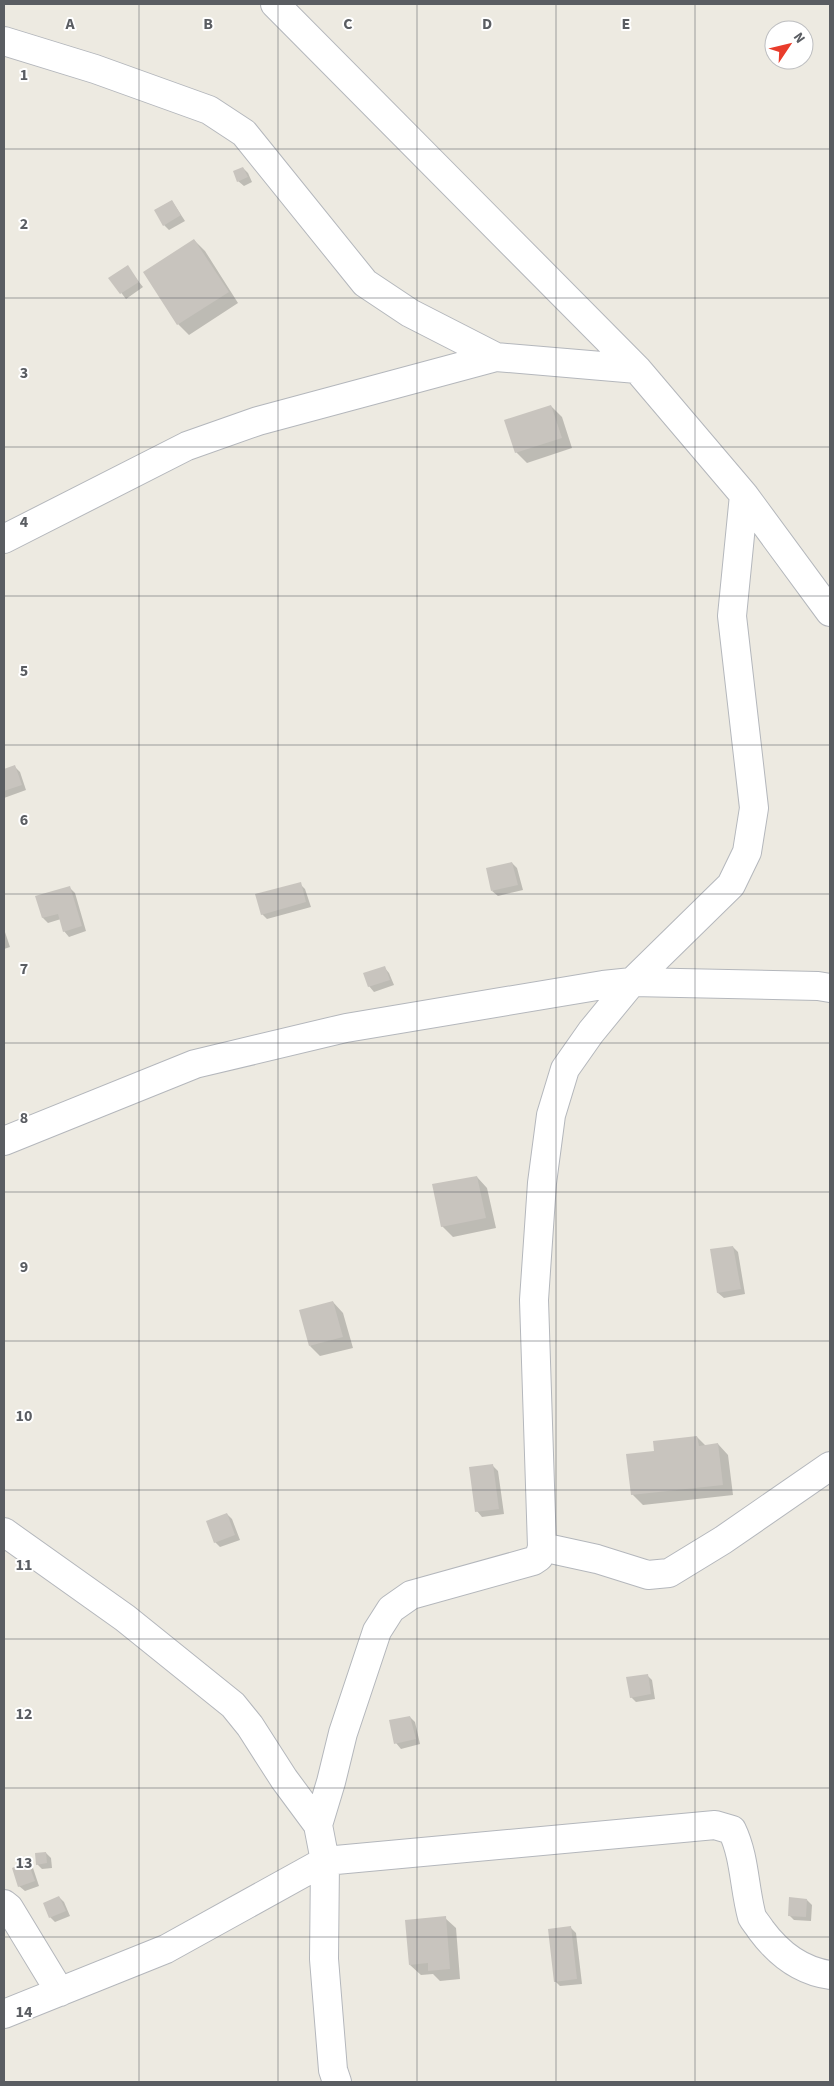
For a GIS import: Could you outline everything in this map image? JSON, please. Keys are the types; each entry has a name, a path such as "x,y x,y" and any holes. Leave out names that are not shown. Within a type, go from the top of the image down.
{"street":[{"path":"275,4 637,369 744,495 830,612"},
{"path":"4,41 95,69 209,110 226,119 244,133 365,284 410,313 496,358"},
{"path":"4,539 187,446 258,421 496,358 637,369"},
{"path":"318,1825 343,1733 358,1687 377,1631 391,1608 411,1596 533,1561 539,1557 542,1546 534,1300 542,1183 551,1115 565,1069 591,1032 632,982 731,885 747,852 754,808 732,616 744,495"},
{"path":"4,1141 195,1064 346,1028 632,982 818,986 830,988"},
{"path":"542,1546 597,1559 648,1575 669,1573 723,1540 830,1466"},
{"path":"4,1532 125,1618 233,1705 250,1726 318,1825 325,1861 324,1959 333,2070 337,2082"},
{"path":"4,2014 166,1949 325,1861 715,1825 732,1830 739,1844 753,1919 767,1938 789,1959 806,1969 830,1974"},
{"path":"4,1904 10,1908 60,1992"}],"building":[{"path":"243,167 248,177 237,182 233,171"},
{"path":"172,200 181,215 163,226 154,210"},
{"path":"194,239 229,292 177,325 143,272"},
{"path":"128,265 139,282 120,294 108,278"},
{"path":"551,405 562,438 515,453 504,420"},
{"path":"15,765 22,785 4,791 4,769"},
{"path":"512,862 518,885 491,891 486,868"},
{"path":"301,882 306,902 261,915 255,894"},
{"path":"70,886 82,926 63,932 58,914 42,918 35,896"},
{"path":"385,966 390,980 368,987 363,973"},
{"path":"477,1176 486,1218 441,1227 432,1184"},
{"path":"733,1246 741,1289 717,1293 710,1249"},
{"path":"333,1301 343,1337 309,1346 299,1310"},
{"path":"697,1436 699,1446 718,1443 723,1485 631,1495 626,1454 654,1451 653,1441"},
{"path":"493,1464 499,1509 475,1512 469,1467"},
{"path":"227,1513 235,1535 214,1543 206,1521"},
{"path":"648,1674 651,1694 630,1698 626,1677"},
{"path":"410,1716 416,1739 394,1744 389,1720"},
{"path":"46,1852 47,1863 36,1865 35,1853"},
{"path":"28,1862 35,1881 18,1887 12,1868"},
{"path":"59,1896 66,1911 49,1918 43,1903"},
{"path":"789,1897 807,1899 806,1917 788,1916"},
{"path":"446,1916 450,1969 428,1971 428,1963 409,1965 405,1920"},
{"path":"571,1926 577,1979 554,1982 548,1929"}]}
